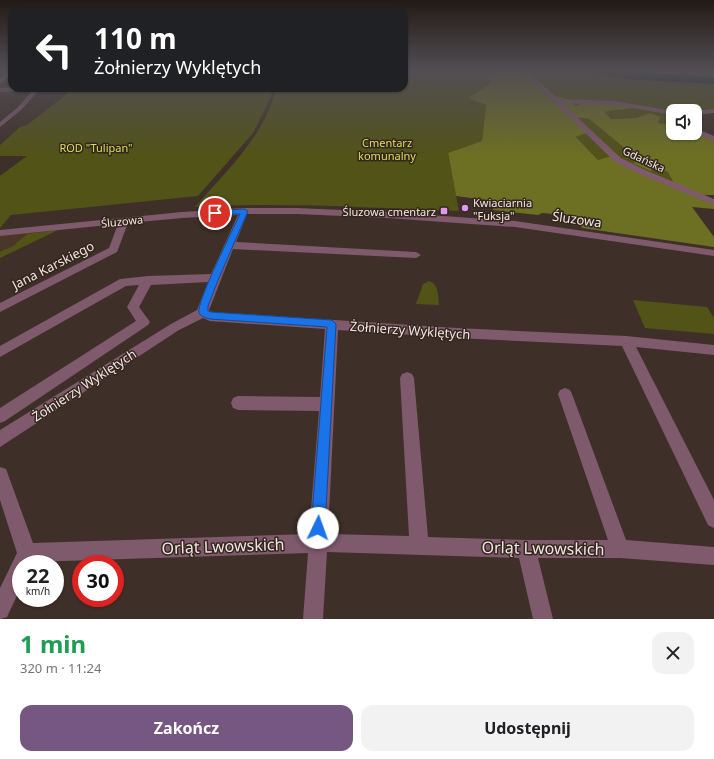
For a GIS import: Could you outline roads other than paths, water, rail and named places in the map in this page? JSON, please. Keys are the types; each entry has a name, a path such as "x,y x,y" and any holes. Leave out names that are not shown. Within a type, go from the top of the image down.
{"street":[{"path":"0,125 19,110 29,99"},
{"name":"Gdańska","path":"554,99 618,160 640,171 714,202"},
{"path":"556,101 582,100 638,106 666,112"},
{"path":"702,112 714,111"},
{"path":"702,133 714,139"},
{"path":"203,312 228,245 244,211"},
{"name":"Śluzowa","path":"0,233 182,215 244,211 297,211 463,219 561,230 714,253"},
{"name":"Jana Karskiego","path":"0,308 113,250 124,221"},
{"path":"228,245 416,255"},
{"path":"0,352 124,282 215,278"},
{"path":"0,416 144,322 133,307 148,280"},
{"name":"Żołnierzy Wyklętych","path":"0,439 175,327 203,312 210,316 493,335 626,342 714,350"},
{"path":"313,619 325,404 332,324"},
{"path":"626,342 714,519"},
{"path":"407,378 419,545"},
{"name":"Orląt Lwowskich","path":"565,394 620,549"},
{"path":"238,403 325,404"},
{"path":"0,476 21,555"},
{"name":"Orląt Lwowskich","path":"64,558 317,543 526,549 620,549 714,556"},
{"path":"526,549 543,619"},
{"path":"0,610 12,584"}],"place":[{"name":"Kwiaciarnia \"Fuksja\"","path":"465,208"},
{"name":"Śluzowa cmentarz","path":"444,211"}],"park label":[{"name":"ROD \"Tulipan\"","path":"96,147"},
{"name":"Cmentarz komunalny","path":"387,148"}]}
